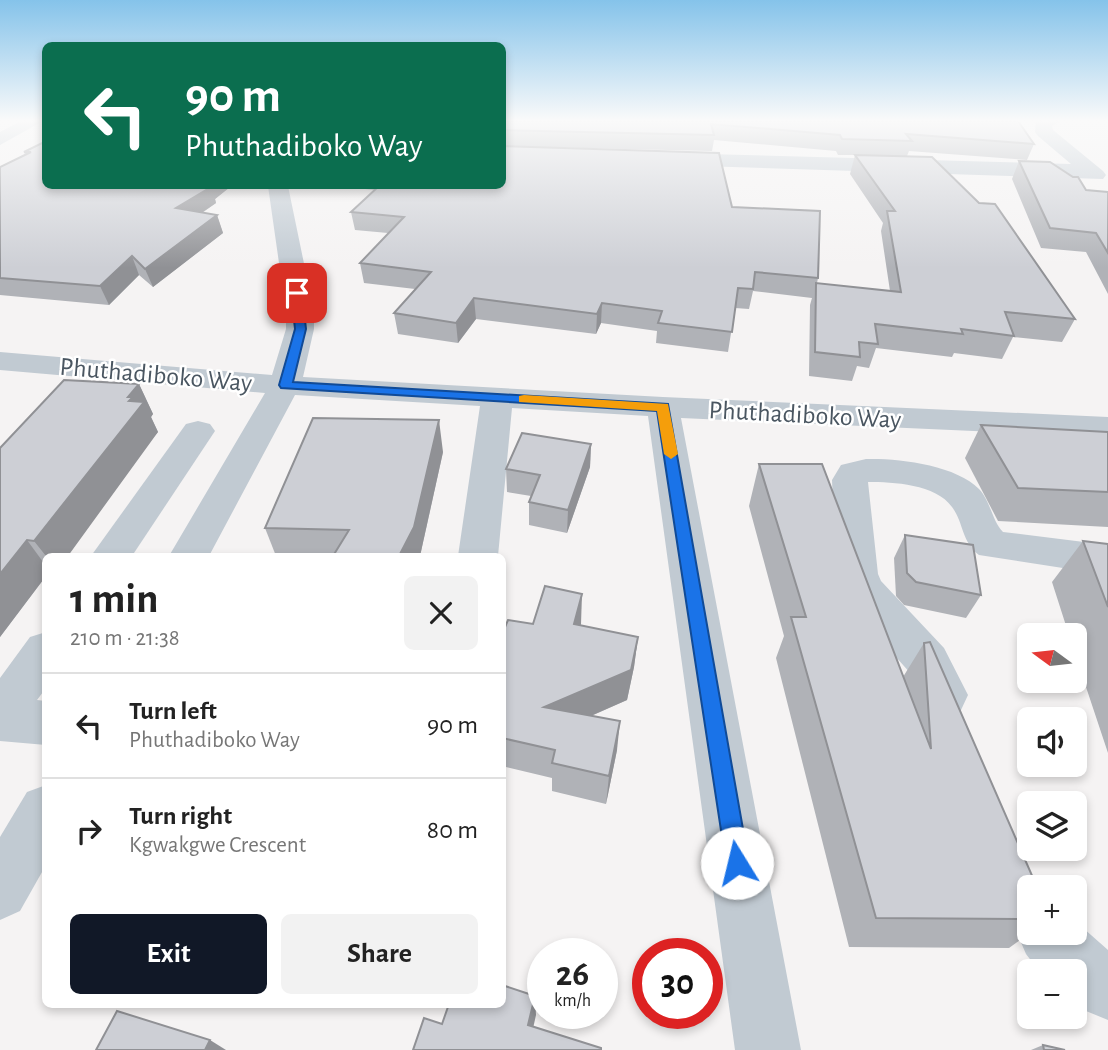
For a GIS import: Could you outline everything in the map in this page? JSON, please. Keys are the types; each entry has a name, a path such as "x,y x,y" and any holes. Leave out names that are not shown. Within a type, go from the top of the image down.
{"street":[{"path":"1054,170 1090,171 1108,186"},
{"path":"191,553 285,385 300,329 300,312 279,189"},
{"name":"Phuthadiboko Way","path":"0,361 285,385 663,407 1108,427"},
{"path":"478,553 497,397"},
{"path":"663,407 768,1050"},
{"path":"113,553 198,431"},
{"path":"960,733 933,669 921,652 870,603 862,588 857,574 850,480 854,473 864,471 925,476 949,485 969,502 983,537 993,545 1108,559"},
{"path":"42,656 0,718 42,723"},
{"path":"0,891 42,818"},
{"path":"1056,945 1108,989"}],"building":[{"path":"0,170 42,170 42,189 208,189 176,208 217,215 145,269 132,256 100,286 0,278"},
{"path":"506,170 723,170 732,207 820,211 818,278 755,272 753,289 738,288 732,332 658,323 662,311 602,303 597,314 474,298 456,323 394,313 431,272 360,263 404,217 351,212 376,189 506,189"},
{"path":"866,170 945,170 979,203 995,204 1075,319 1005,312 1014,336 961,329 963,334 875,324 878,344 859,342 860,357 815,352 816,283 901,292 887,211 895,211"},
{"path":"1023,170 1062,170 1078,177 1086,190 1108,192 1108,253 1096,233 1050,228"},
{"path":"64,380 139,384 128,397 133,397 129,401 144,402 34,541 27,540 0,574 0,448"},
{"path":"313,418 439,420 414,527 401,553 335,553 349,530 265,528"},
{"path":"981,425 1108,432 1108,492 1018,488"},
{"path":"522,433 591,444 568,510 529,502 540,475 506,469"},
{"path":"759,464 822,464 931,749 924,643 930,642 1017,841 1017,861 1026,861 1032,875 1017,875 1017,919 876,918 791,617 806,617"},
{"path":"905,535 973,545 981,595 916,582 907,573"},
{"path":"1083,541 1108,544 1108,607"},
{"path":"545,586 582,594 574,624 638,637 631,670 544,707 620,721 609,776 552,763 555,750 506,739 506,625 508,620 533,624"},
{"path":"506,986 527,993 527,1029 541,1029 601,1050 413,1050 424,1018 442,1024 448,1008 506,1008"},
{"path":"117,1011 210,1040 205,1050 96,1050"},
{"path":"1043,1045 1065,1050 1044,1050"}],"slow traffic":[{"path":"524,399 663,407 671,454"}],"route":[{"path":"297,293 300,329 285,385 663,407 737,863"}]}
